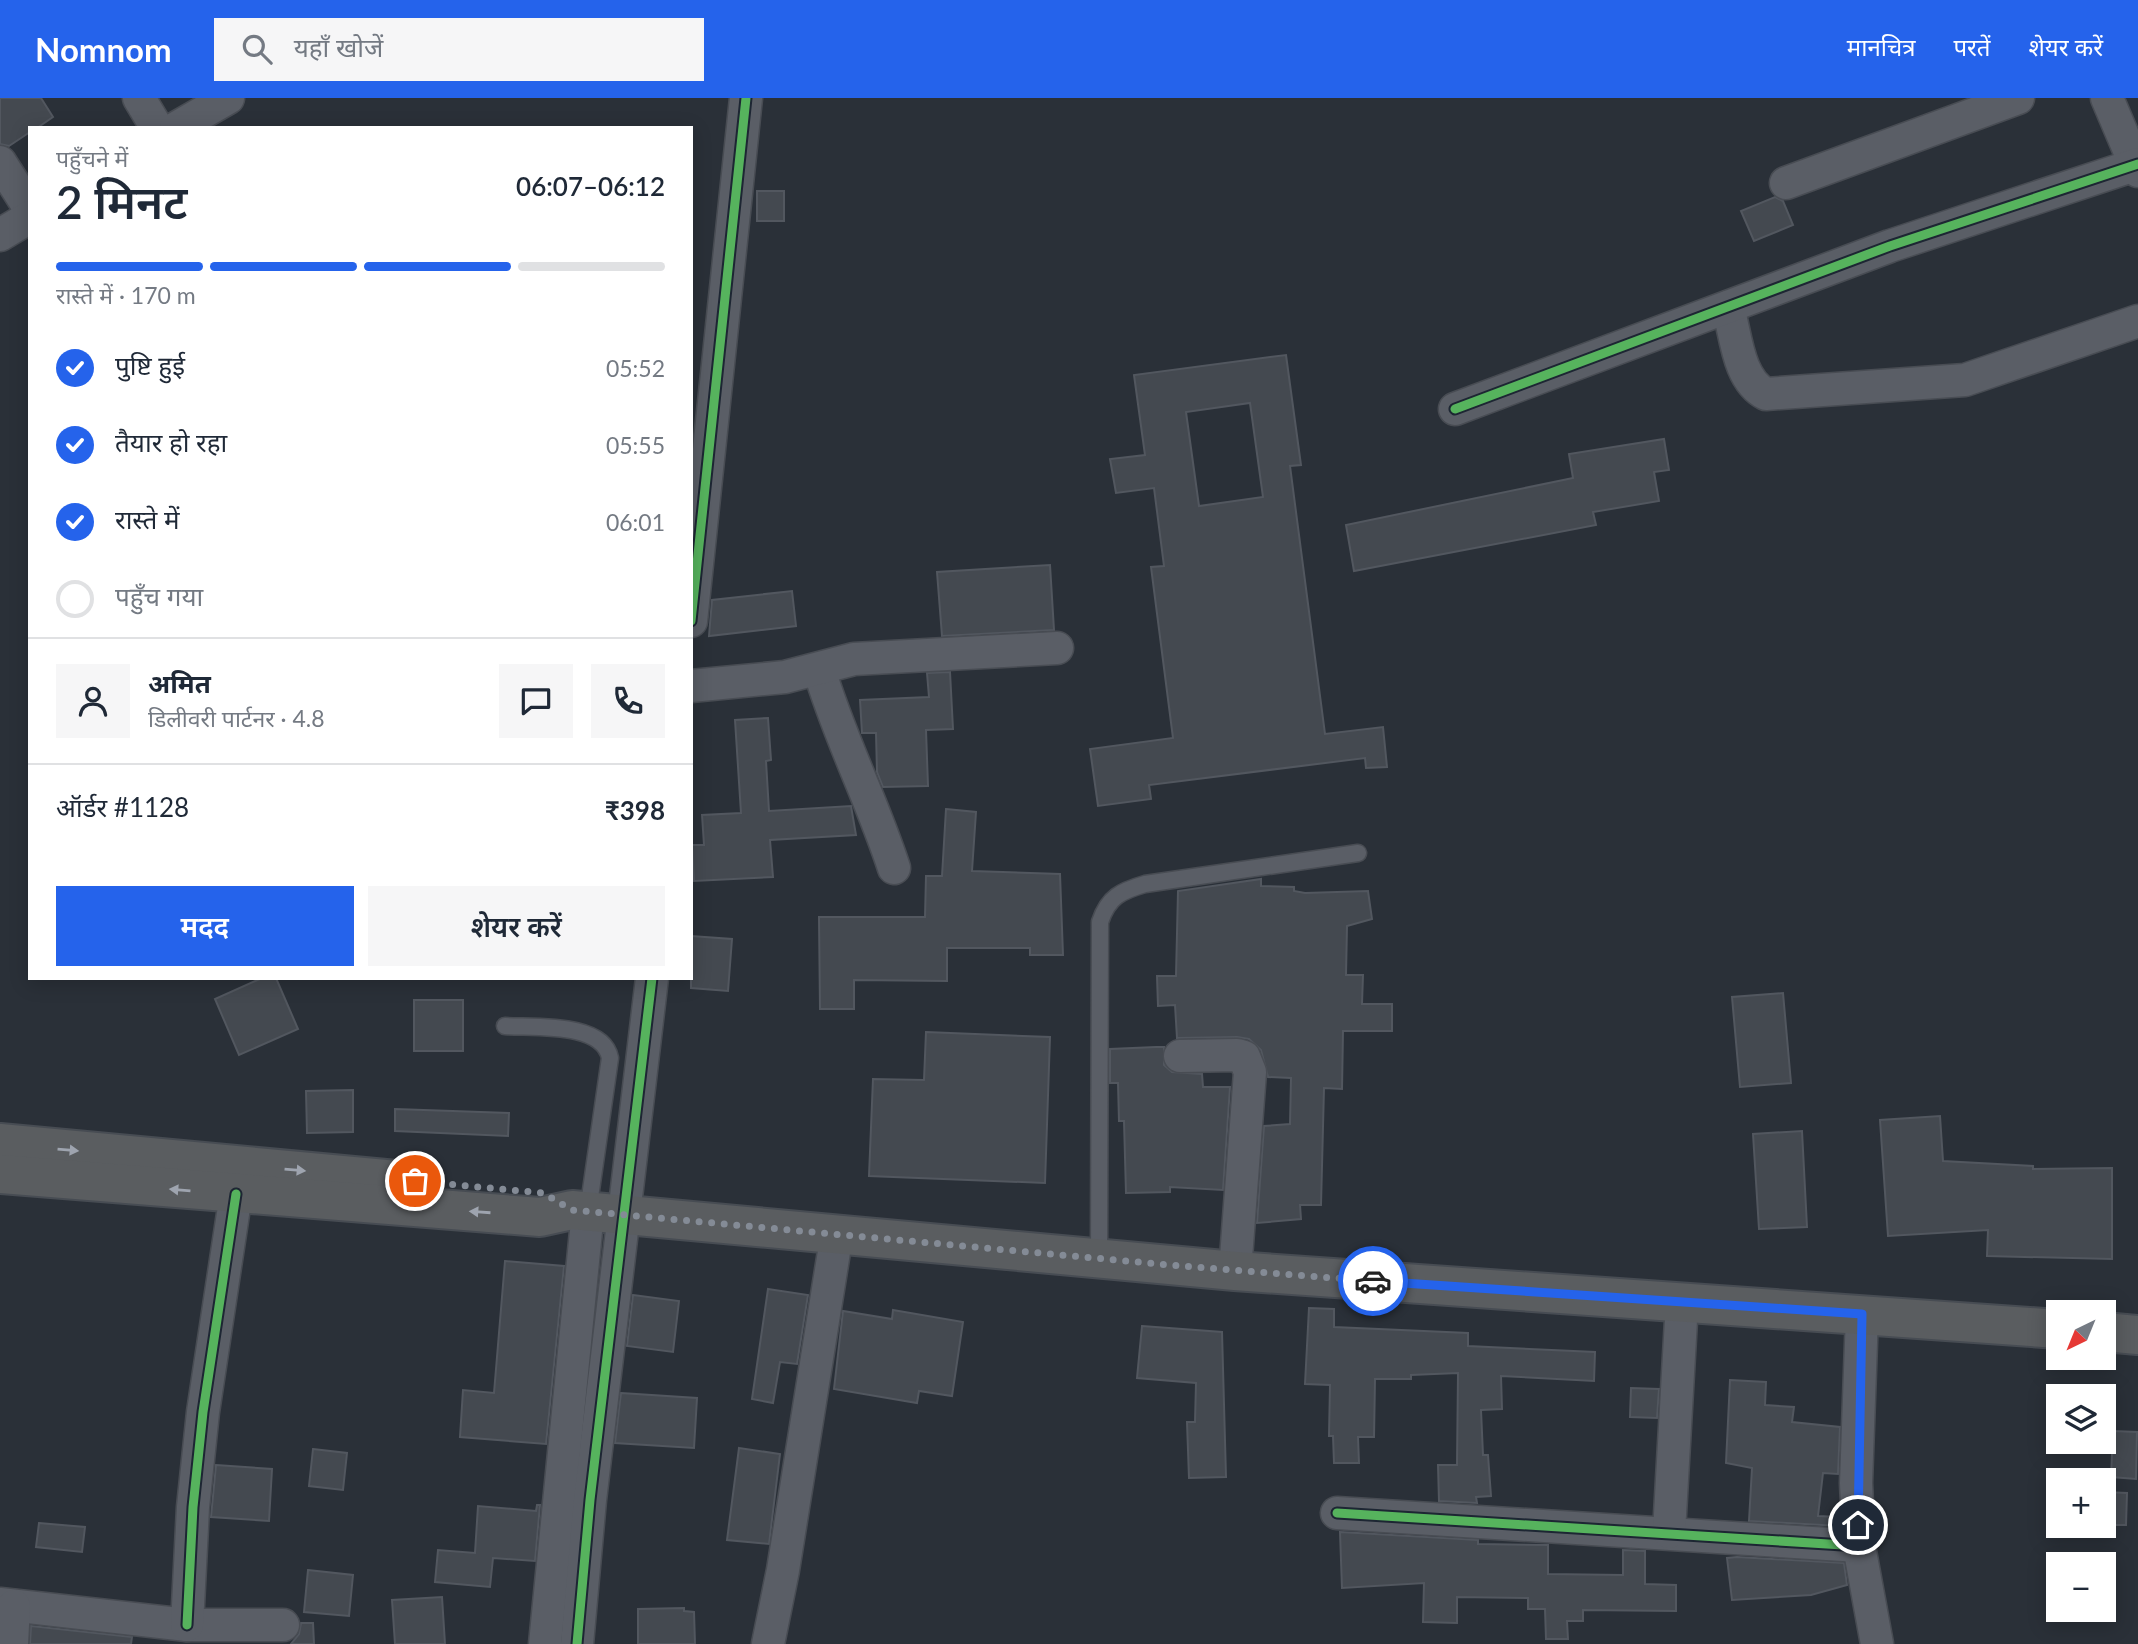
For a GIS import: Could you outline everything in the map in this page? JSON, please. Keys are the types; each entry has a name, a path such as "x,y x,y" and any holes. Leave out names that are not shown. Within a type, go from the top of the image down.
{"highway":[{"path":"0,1143 543,1193 595,1212"},
{"path":"0,1174 540,1217 595,1212 1236,1271 2046,1328"},
{"path":"2116,1333 2138,1335"}],"street":[{"path":"139,98 156,126"},
{"path":"179,126 228,98"},
{"path":"694,574 746,98"},
{"path":"1786,183 2018,98"},
{"path":"1455,409 1890,246 2137,166 2106,98"},
{"path":"0,162 28,206"},
{"path":"0,235 28,218"},
{"path":"1728,307 1746,376 1752,387 1766,394 1965,380 2138,321"},
{"path":"693,686 785,677 854,659 1056,648"},
{"path":"819,669 830,707 876,813 894,868"},
{"path":"545,1644 595,1212 652,980"},
{"path":"1180,1056 1237,1055 1244,1057 1250,1072 1236,1271"},
{"path":"187,1625 193,1507 203,1412 236,1194"},
{"path":"577,1644 590,1500 595,1212"},
{"path":"768,1644 783,1570 837,1233"},
{"path":"1669,1532 1682,1302"},
{"path":"1862,1314 1856,1483 1859,1546 1877,1644"},
{"path":"1337,1513 1859,1546"},
{"path":"12,1644 7,1605 187,1625 283,1625"}],"lane":[{"path":"1099,1259 1100,922 1106,904 1121,891 1145,884 1358,853"},
{"path":"505,1026 581,1032 598,1038 608,1046 610,1058 595,1212"}],"building":[{"path":"0,98 41,98 53,117 40,126 28,126 28,133 9,146 0,144"},
{"path":"757,191 784,191 784,221 757,221"},
{"path":"1775,197 1783,201 1793,225 1754,241 1741,211"},
{"path":"1286,355 1301,465 1290,466 1325,734 1383,727 1387,767 1366,768 1365,758 1149,785 1151,799 1098,806 1090,749 1173,738 1151,567 1164,566 1154,488 1116,493 1110,459 1145,455 1134,375","holes":["1250,403 1263,497 1199,506 1186,412"]},
{"path":"1664,439 1669,470 1654,472 1659,501 1593,512 1596,525 1354,571 1346,525 1573,478 1569,454"},
{"path":"1050,565 1054,630 942,636 937,572"},
{"path":"792,591 796,626 709,636 712,600"},
{"path":"950,672 953,729 926,730 928,786 883,787 877,772 876,733 862,733 860,700 929,697 927,673"},
{"path":"768,718 771,760 766,761 769,811 851,806 856,835 770,840 773,877 694,881 693,845 704,845 702,815 741,813 735,720"},
{"path":"946,809 976,812 972,871 1060,874 1063,955 1030,955 1030,948 947,948 947,981 854,980 854,1009 820,1009 819,917 925,917 926,876 942,876"},
{"path":"1261,879 1261,886 1294,887 1294,891 1305,893 1368,891 1372,919 1347,926 1346,975 1363,975 1362,1004 1392,1004 1392,1031 1343,1031 1342,1089 1324,1088 1321,1205 1300,1205 1301,1219 1257,1223 1264,1126 1290,1124 1291,1078 1268,1077 1261,1050 1249,1039 1177,1038 1175,1005 1158,1006 1157,976 1176,976 1178,891"},
{"path":"693,936 732,939 728,991 691,988"},
{"path":"258,980 277,980 298,1029 239,1055 215,999"},
{"path":"1783,993 1791,1083 1740,1087 1732,997"},
{"path":"414,1000 463,1000 463,1051 414,1051"},
{"path":"926,1032 1050,1037 1045,1183 869,1176 873,1079 924,1080"},
{"path":"1164,1047 1164,1065 1172,1072 1202,1074 1203,1087 1230,1087 1223,1190 1170,1187 1170,1192 1126,1193 1124,1121 1119,1121 1118,1083 1110,1083 1110,1049"},
{"path":"353,1090 353,1132 307,1133 306,1091"},
{"path":"395,1109 509,1113 508,1136 395,1131"},
{"path":"1940,1116 1943,1161 2033,1166 2033,1169 2112,1168 2112,1259 1987,1256 1988,1230 1888,1236 1880,1120"},
{"path":"1802,1131 1807,1227 1759,1229 1753,1134"},
{"path":"505,1261 564,1266 546,1444 460,1437 463,1390 494,1393"},
{"path":"768,1289 808,1295 797,1364 780,1362 773,1403 752,1399"},
{"path":"633,1295 679,1301 673,1352 627,1346"},
{"path":"1309,1308 1334,1309 1334,1327 1468,1333 1468,1346 1595,1352 1594,1381 1501,1376 1502,1409 1481,1410 1483,1455 1488,1455 1491,1496 1476,1497 1477,1503 1439,1501 1438,1465 1457,1465 1458,1373 1411,1375 1411,1379 1375,1379 1374,1437 1358,1437 1359,1463 1334,1463 1333,1436 1329,1436 1330,1385 1305,1384"},
{"path":"893,1310 963,1322 952,1396 919,1391 917,1403 834,1389 843,1311 892,1319"},
{"path":"1142,1326 1222,1332 1226,1477 1189,1478 1187,1422 1195,1422 1196,1383 1137,1378"},
{"path":"1730,1380 1766,1382 1765,1405 1794,1407 1792,1422 1840,1427 1838,1474 1823,1473 1818,1516 1839,1517 1840,1526 1749,1521 1752,1468 1726,1463"},
{"path":"1631,1388 1659,1389 1657,1418 1630,1417"},
{"path":"621,1393 697,1398 694,1448 615,1443"},
{"path":"2116,1431 2137,1432 2136,1479 2116,1477 2116,1468 2111,1468 2112,1454 2116,1454"},
{"path":"739,1448 780,1454 769,1544 727,1540"},
{"path":"313,1449 347,1453 343,1490 309,1486"},
{"path":"216,1465 272,1469 269,1521 211,1517"},
{"path":"2116,1493 2127,1493 2126,1525 2116,1525"},
{"path":"537,1505 540,1505 535,1561 493,1558 490,1587 435,1582 438,1550 475,1553 478,1506 536,1511"},
{"path":"39,1523 85,1527 82,1552 36,1547"},
{"path":"1340,1532 1478,1540 1478,1544 1548,1545 1548,1574 1623,1575 1623,1550 1645,1551 1645,1584 1676,1585 1676,1611 1583,1610 1583,1621 1567,1621 1568,1639 1546,1639 1545,1609 1528,1609 1528,1598 1457,1597 1457,1623 1423,1622 1424,1583 1342,1588"},
{"path":"1727,1558 1844,1563 1847,1585 1811,1595 1732,1600"},
{"path":"308,1570 353,1575 349,1616 304,1612"},
{"path":"442,1597 445,1644 395,1644 392,1600"},
{"path":"684,1608 684,1611 694,1612 695,1644 638,1644 638,1609"},
{"path":"301,1623 313,1623 314,1644 291,1644 299,1634"},
{"path":"31,1626 132,1637 131,1644 30,1644"}],"cycle path":[{"path":"693,602 746,98"},
{"path":"1455,409 1890,246 2138,164"},
{"path":"577,1644 590,1500 652,980"},
{"path":"187,1625 193,1507 203,1412 236,1194"},
{"path":"1337,1513 1859,1546"}],"way so far":[{"path":"415,1181 543,1193 572,1210 1099,1259 1373,1281"}],"route":[{"path":"1373,1281 1862,1314 1856,1483 1858,1525"}]}
